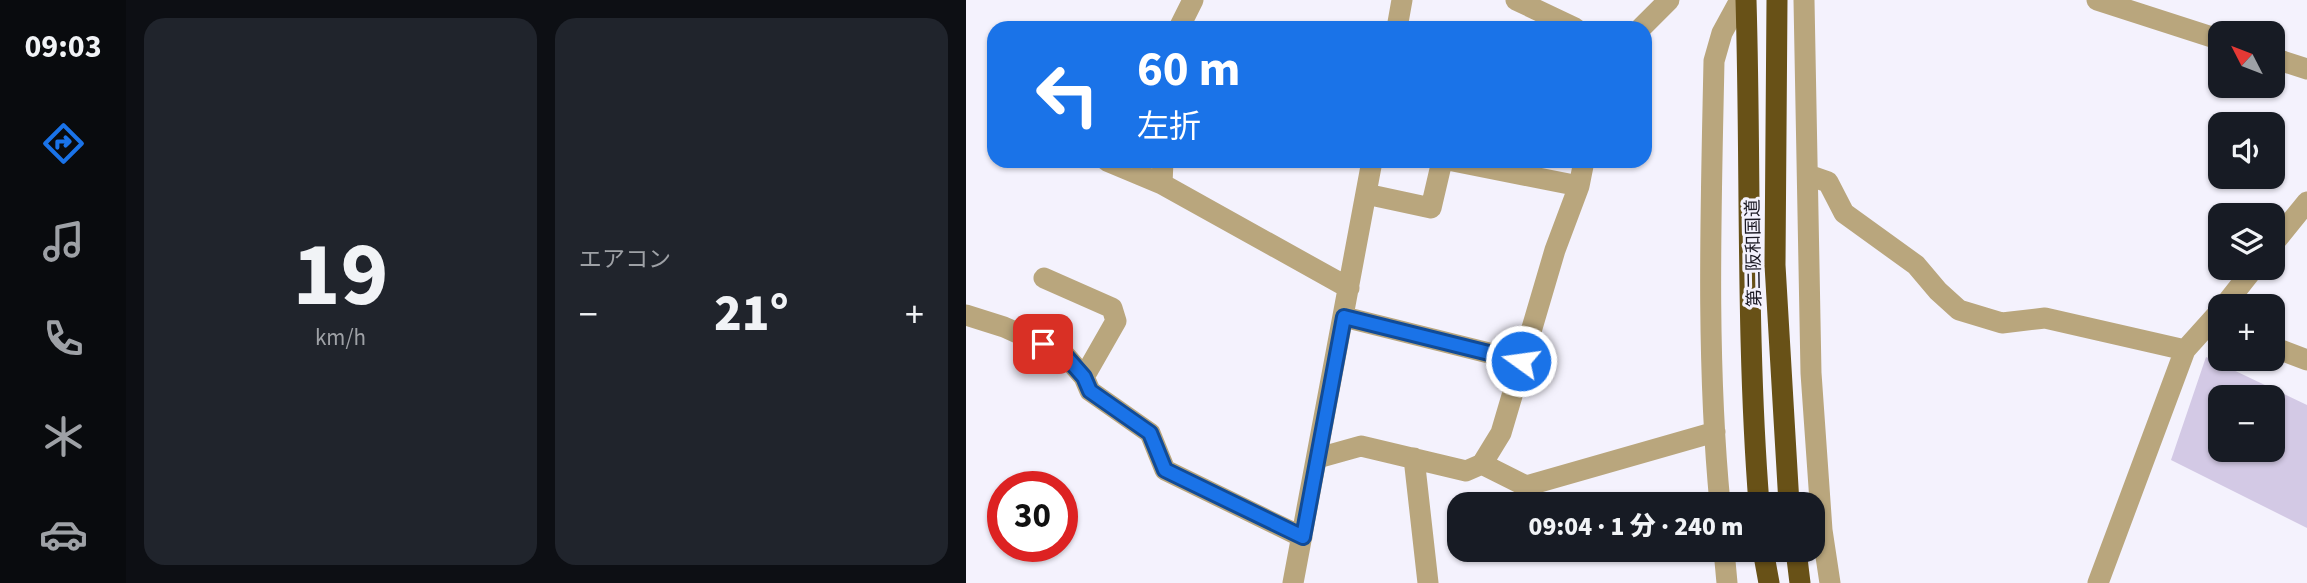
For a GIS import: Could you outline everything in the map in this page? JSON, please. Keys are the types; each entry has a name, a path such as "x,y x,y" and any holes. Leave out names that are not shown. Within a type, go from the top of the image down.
{"highway":[{"name":"第二阪和国道","path":"1745,0 1750,136 1752,409 1758,492"},
{"name":"第二阪和国道","path":"1777,0 1775,265 1788,492"},
{"path":"1765,562 1769,583"},
{"path":"1797,562 1800,583"}],"street":[{"path":"1182,21 1193,0"},
{"path":"1398,21 1402,0"},
{"path":"1516,0 1560,21"},
{"path":"1648,21 1669,0"},
{"path":"1719,492 1710,246 1714,61 1722,33 1740,0"},
{"path":"1804,0 1811,373 1822,530 1830,583"},
{"path":"2097,0 2136,5 2208,35"},
{"path":"2286,62 2307,69"},
{"path":"1124,168 1162,184 1349,288"},
{"path":"1162,184 1163,168"},
{"path":"1293,583 1371,168"},
{"path":"1366,194 1431,208 1441,168"},
{"path":"1488,168 1579,186"},
{"path":"1318,458 1361,446 1466,471 1482,464 1501,433 1555,250 1579,186 1583,168"},
{"path":"1808,175 1828,182 1844,213 1916,265 1959,310 2002,323 2045,318 2185,350"},
{"path":"2285,229 2307,202"},
{"path":"1044,278 1112,308 1116,321 1084,377"},
{"path":"966,315 1004,327 1063,353 1084,377 1090,391 1150,433 1165,470 1303,537"},
{"path":"1344,317 1521,361"},
{"path":"2098,583 2185,350 2208,327"},
{"path":"2285,352 2307,360"},
{"path":"1482,464 1526,486 1715,432"},
{"path":"1413,458 1428,583"},
{"path":"1725,562 1727,583"}],"building":[{"path":"2206,357 2208,371 2235,371 2265,385 2208,385 2208,462 2285,462 2285,395 2307,405 2307,528 2171,460"}],"route":[{"path":"1043,344 1063,353 1084,377 1090,391 1150,433 1165,470 1303,537 1344,317 1521,361"}]}
